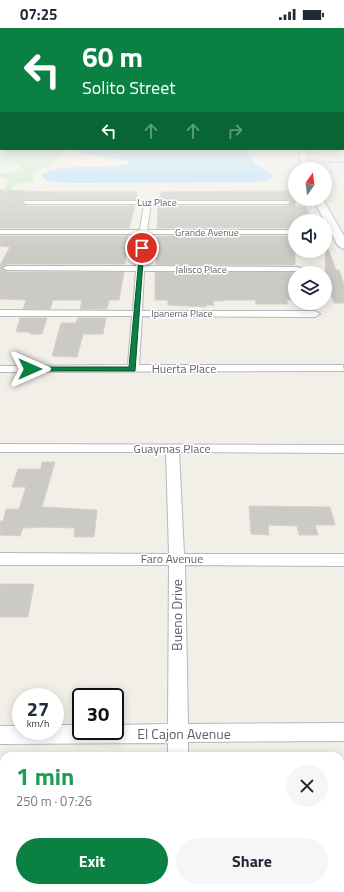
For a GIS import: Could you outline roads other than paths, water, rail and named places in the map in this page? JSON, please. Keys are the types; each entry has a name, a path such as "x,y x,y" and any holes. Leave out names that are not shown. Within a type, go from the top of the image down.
{"street":[{"name":"Luz Place","path":"26,202 287,202"},
{"path":"133,369 143,233 148,202"},
{"name":"Grande Avenue","path":"0,232 288,232"},
{"path":"332,234 344,246"},
{"name":"Jalisco Place","path":"7,268 288,269"},
{"name":"Ipanema Place","path":"0,313 315,314"},
{"name":"Huerta Place","path":"0,369 343,368"},
{"name":"Guaymas Place","path":"0,448 172,450 344,449"},
{"name":"Bueno Drive","path":"172,450 177,559 178,752"},
{"name":"Faro Avenue","path":"0,559 344,560"},
{"name":"El Cajon Avenue","path":"0,735 344,732"}],"water":[{"path":"269,173 273,176 270,179 260,182 70,183 47,181 42,177 42,174"}]}
